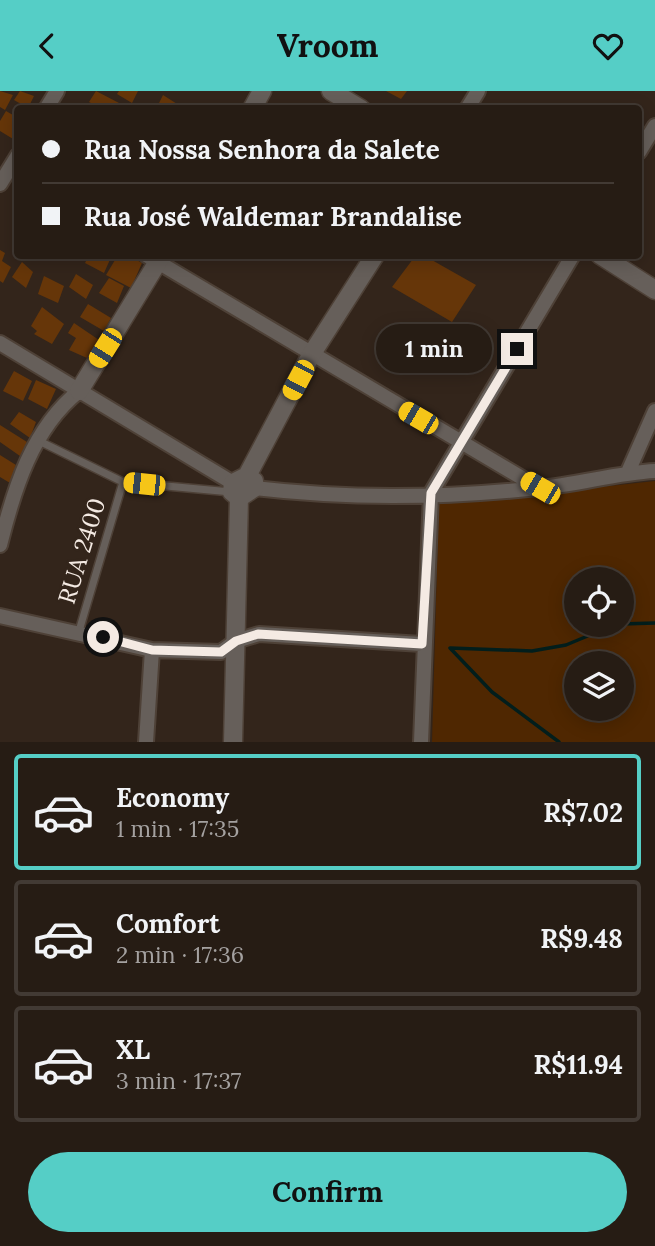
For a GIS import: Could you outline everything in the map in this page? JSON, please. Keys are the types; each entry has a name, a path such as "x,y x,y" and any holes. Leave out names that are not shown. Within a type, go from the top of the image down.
{"street":[{"path":"331,91 354,105"},
{"path":"642,147 655,126"},
{"path":"0,184 9,171"},
{"path":"1,540 18,486 37,440 65,402 79,391 154,259"},
{"path":"157,259 311,355 540,488"},
{"path":"233,742 241,487 311,355 372,259"},
{"path":"421,742 422,644 431,493 571,259"},
{"path":"606,259 655,290"},
{"path":"0,343 241,487 320,496 431,493 540,488 628,472 655,471"},
{"path":"628,472 655,411"},
{"path":"0,616 79,631 152,650 221,652 236,641 258,634 422,644"},
{"path":"146,742 152,650"}],"lane":[{"path":"37,440 122,482 241,487"},
{"name":"RUA 2400","path":"79,631 122,482"}],"shaded area":[{"path":"655,481 655,742 432,742 439,498 555,492"}],"building":[{"path":"0,91 13,95 5,110 0,107"},
{"path":"20,91 34,96 30,105 14,100"},
{"path":"96,91 119,103 95,105 89,102"},
{"path":"119,91 138,91 132,103 117,94"},
{"path":"386,91 407,91 401,99"},
{"path":"163,95 179,105 158,105"},
{"path":"6,111 14,116 14,140 0,131 0,121"},
{"path":"0,250 5,253 2,261 11,267 3,283 0,281"},
{"path":"87,259 110,259 104,273 85,263"},
{"path":"116,259 135,259 142,263 131,288 106,275"},
{"path":"413,259 430,259 476,285 452,322 392,287"},
{"path":"22,262 33,272 26,288 12,277"},
{"path":"76,274 93,285 86,299 69,287"},
{"path":"44,276 64,286 58,303 38,294"},
{"path":"109,278 124,286 117,303 99,293"},
{"path":"88,304 111,318 104,331 80,317"},
{"path":"42,307 64,324 52,344 34,334 37,331 31,326"},
{"path":"74,323 99,340 87,358 69,350 76,338 68,333"},
{"path":"14,371 32,381 23,401 3,391"},
{"path":"36,380 56,389 47,409 28,399"},
{"path":"19,412 36,422 30,438 10,424"},
{"path":"0,425 27,442 20,456 0,442"},
{"path":"0,455 16,465 10,483 0,477"}],"waterway":[{"path":"634,624 655,623"},
{"path":"450,648 532,651 566,645 585,637"},
{"path":"450,648 492,692 559,742"}],"route":[{"path":"103,637 152,650 221,652 236,641 258,634 422,644 431,493 517,349"}]}
